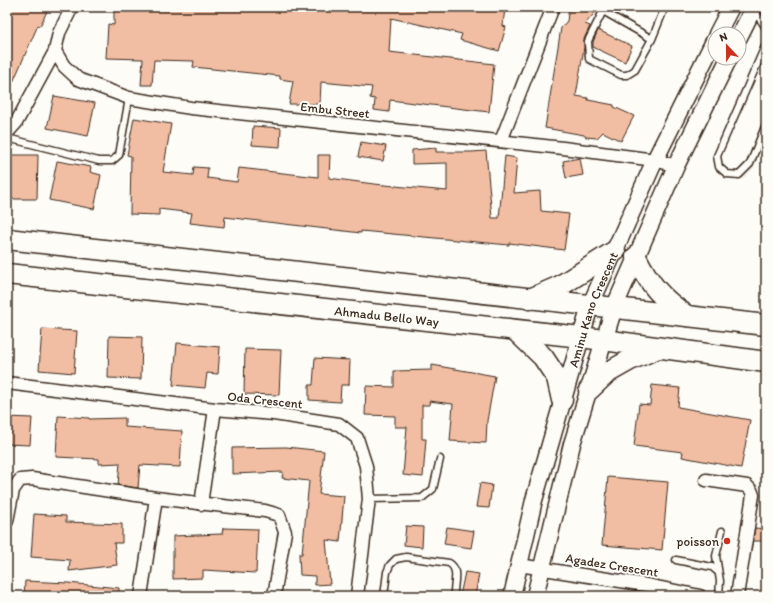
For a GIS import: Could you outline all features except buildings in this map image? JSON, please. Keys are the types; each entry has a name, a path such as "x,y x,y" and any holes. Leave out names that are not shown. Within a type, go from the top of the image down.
{"main road":[{"path":"7,239 766,325"},
{"path":"530,299 560,286 615,251"},
{"path":"636,257 646,278 668,302 687,316"},
{"name":"Ahmadu Bello Way","path":"7,274 581,337 766,362"},
{"path":"515,330 543,356 557,378 562,400"},
{"path":"589,390 606,373 630,360 659,348"}],"street":[{"path":"7,133 16,123 56,51 59,33 72,7"},
{"path":"501,141 553,7"},
{"path":"721,26 731,7"},
{"path":"744,26 753,8"},
{"name":"Embu Street","path":"56,51 64,66 78,79 129,98 198,109 501,141 655,160 676,166"},
{"name":"Aminu Kano Crescent","path":"512,596 534,500 590,306 655,160 707,55"},
{"name":"Aminu Kano Crescent","path":"535,596 572,444 614,308 676,166 725,66"},
{"name":"Oda Crescent","path":"7,383 215,409 274,414 338,424 357,438 366,466 369,499 357,596"},
{"path":"201,504 215,409"},
{"path":"7,520 13,490 20,480 32,478 156,498 265,511 279,515 285,532 274,596"},
{"path":"706,480 747,486 753,495 737,596"},
{"path":"141,596 156,498"},
{"name":"Agadez Crescent","path":"519,565 652,586 700,596"}],"lane":[{"path":"652,39 605,9 588,41 589,59 621,75 627,75 635,70 652,39 665,7"},
{"path":"753,8 766,28"},
{"path":"766,44 717,156 719,167 727,174 739,175 750,164 766,124"},
{"path":"7,138 99,161 112,161 119,155 129,98"},
{"path":"369,499 422,498 433,489 440,459"},
{"path":"719,596 720,581 716,556 722,531"},
{"path":"384,596 387,572 390,565 396,559 406,558 448,563 452,565 455,569 454,596"},
{"path":"676,560 712,567 718,572"}],"place":[{"name":"poisson","path":"727,541"}]}
